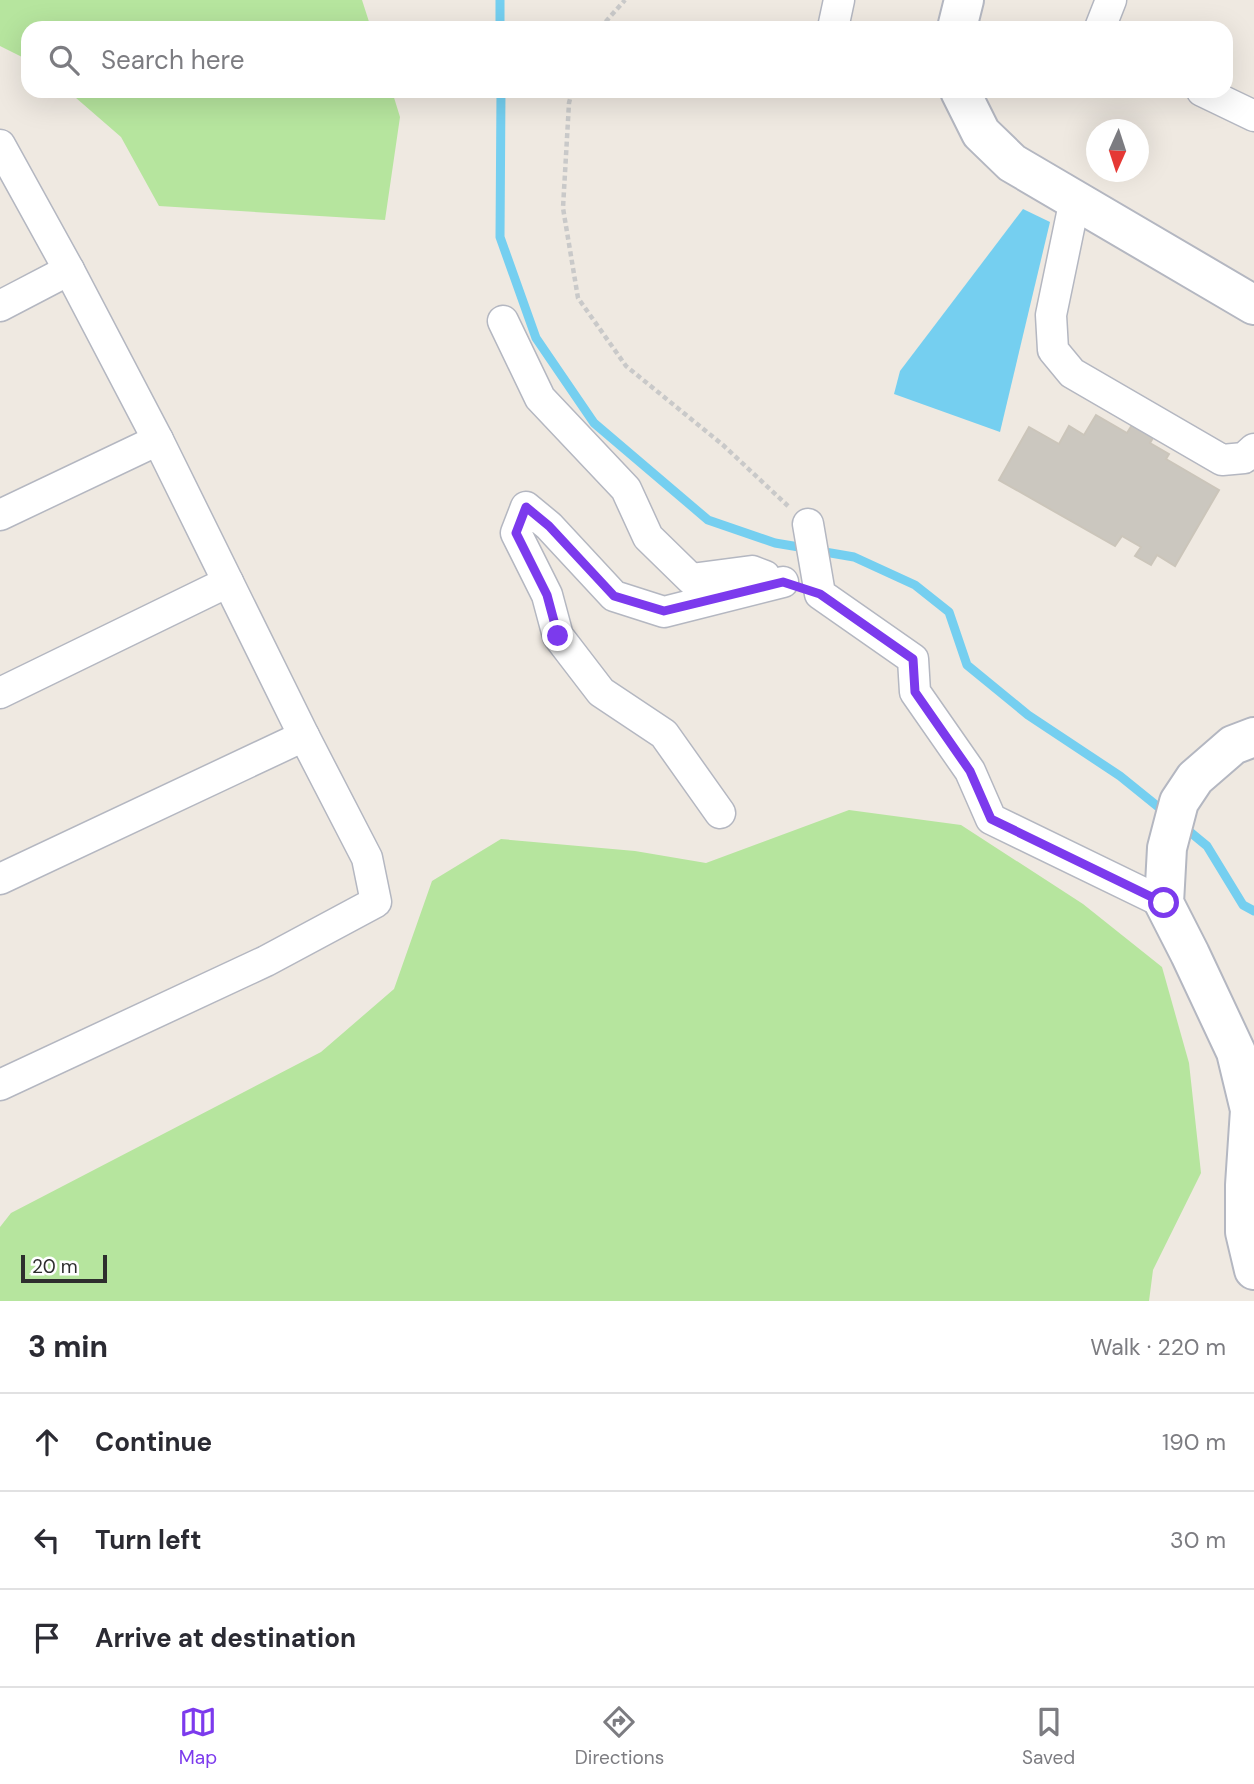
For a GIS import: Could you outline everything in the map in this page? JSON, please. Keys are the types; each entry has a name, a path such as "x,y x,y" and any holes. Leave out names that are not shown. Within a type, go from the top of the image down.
{"street":[{"path":"834,21 839,0"},
{"path":"959,21 964,0"},
{"path":"1103,21 1111,0"},
{"path":"964,98 981,133 1012,163 1254,305"},
{"path":"1217,98 1254,116"},
{"path":"0,145 158,440 367,858 376,902 266,961 0,1085"},
{"path":"1074,199 1051,315 1053,350 1072,373 1222,460 1244,458 1254,449"},
{"path":"0,306 69,270"},
{"path":"503,321 540,398 626,489 648,537 691,579 752,571 783,582"},
{"path":"0,515 158,440"},
{"path":"720,813 664,734 601,692 558,636 547,595 516,533 526,507 549,526 614,596 664,611 783,582 818,582 913,659 915,692 970,771 991,819 1164,903"},
{"path":"808,527 818,582"},
{"path":"0,694 228,582"},
{"path":"0,879 304,736"},
{"path":"1254,737 1233,745 1195,778 1180,802 1167,848 1164,903 1191,954 1236,1052 1250,1110 1245,1232 1254,1270"}],"path":[{"path":"606,21 625,0"},
{"path":"570,98 563,208 578,298 626,366 723,445 808,527"}],"green space":[{"path":"0,0 362,0 369,21 21,21 21,56 0,46"},
{"path":"76,98 394,98 400,117 385,220 159,206 121,137"},
{"path":"849,810 961,825 1083,904 1162,967 1189,1063 1201,1173 1153,1270 1149,1301 0,1301 0,1227 11,1213 321,1052 394,989 432,881 501,839 635,851 706,863"}],"water":[{"path":"1023,209 1050,222 1000,432 894,394 900,371"}],"building":[{"path":"1096,415 1127,433 1137,417 1158,429 1150,443 1169,454 1166,459 1219,490 1175,566 1157,555 1151,565 1135,556 1141,547 1122,536 1115,546 999,480 1029,427 1059,444 1069,426 1084,435"}],"waterway":[{"path":"500,0 500,21"},
{"path":"501,98 500,237 536,338 594,423 708,520 775,543 805,548"},
{"path":"819,551 854,557 915,585 949,612 967,665 1028,715 1120,776 1167,814"},
{"path":"1184,827 1207,846 1243,905 1254,911"}],"route":[{"path":"558,636 547,595 516,533 526,507 549,526 614,596 664,611 783,582 820,594 913,659 915,692 970,771 991,819 1164,903"}]}
